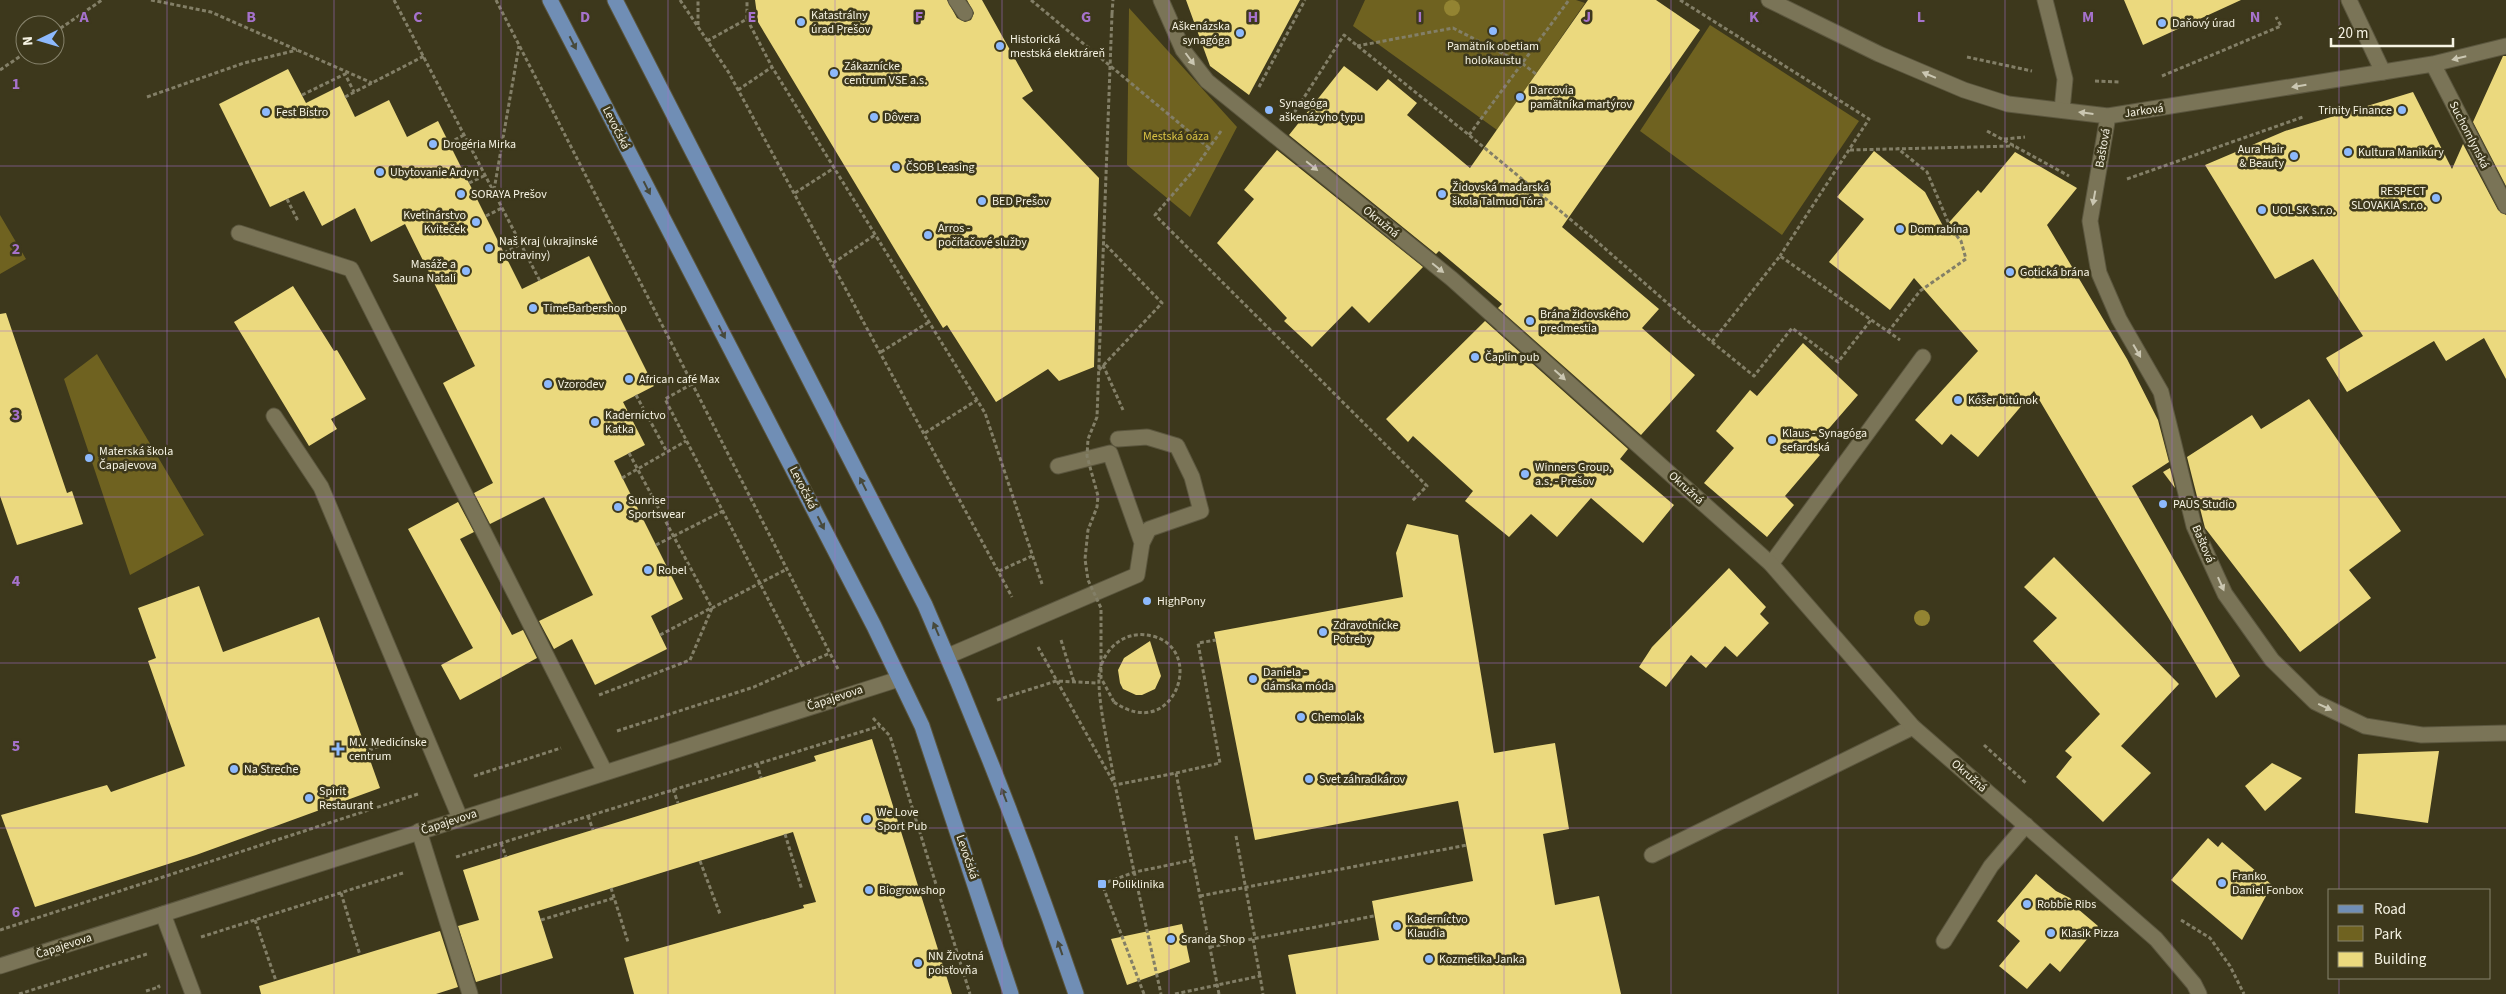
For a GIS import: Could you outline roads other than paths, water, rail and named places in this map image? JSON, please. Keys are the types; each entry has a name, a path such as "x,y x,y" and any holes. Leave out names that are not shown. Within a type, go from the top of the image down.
{"main road":[{"name":"Levočská","path":"550,0 874,626 922,726 1011,994"},
{"path":"615,0 925,605 970,708 1046,907 1076,994"}],"street":[{"name":"Okružná","path":"1161,0 1183,50 1207,81 1452,279 1772,564 1913,728 2156,939 2194,984 2199,994"},
{"name":"Jarková","path":"1769,0 1879,54 1964,90 2008,104 2108,116 2433,64 2506,46"},
{"path":"2045,0 2065,78 2062,110"},
{"path":"2349,0 2382,72"},
{"name":"Suchomlynská","path":"2433,64 2506,206"},
{"name":"Baštová","path":"2108,116 2090,221 2099,273 2119,319 2161,392 2194,526 2225,594 2272,660 2315,702 2365,726 2422,735 2506,733"},
{"path":"239,233 351,269 605,772"},
{"path":"1772,564 1923,357"},
{"path":"274,416 321,487 460,818"},
{"path":"948,656 1137,575 1142,543 1149,528 1201,511 1192,477 1177,446 1147,437 1118,439"},
{"path":"1058,466 1110,454 1142,543"},
{"name":"Čapajevova","path":"0,966 850,693 899,679"},
{"path":"1652,855 1913,728"},
{"path":"1944,941 1991,866 2026,825"},
{"path":"419,831 470,994"},
{"path":"163,914 193,994"}],"place":[{"name":"Katastrálny úrad Prešov","path":"801,22"},
{"name":"Daňový úrad","path":"2162,23"},
{"name":"Pamätník obetiam holokaustu","path":"1493,31"},
{"name":"Aškenázska synagóga","path":"1240,33"},
{"name":"Historická mestská elektráreň","path":"1000,46"},
{"name":"Zákaznícke centrum VSE a.s.","path":"834,73"},
{"name":"Darcovia pamätníka martýrov","path":"1520,97"},
{"name":"Synagóga aškenázyho typu","path":"1269,110"},
{"name":"Trinity Finance","path":"2402,110"},
{"name":"Fest Bistro","path":"266,112"},
{"name":"Dôvera","path":"874,117"},
{"name":"Drogéria Mirka","path":"433,144"},
{"name":"Kultura Manikúry","path":"2348,152"},
{"name":"Aura Hair & Beauty","path":"2294,156"},
{"name":"ČSOB Leasing","path":"896,167"},
{"name":"Ubytovanie Ardyn","path":"380,172"},
{"name":"SORAYA Prešov","path":"461,194"},
{"name":"Židovská maďarská škola Talmud Tóra","path":"1442,194"},
{"name":"RESPECT SLOVAKIA s.r.o.","path":"2436,198"},
{"name":"BED Prešov","path":"982,201"},
{"name":"UOL SK s.r.o.","path":"2262,210"},
{"name":"Kvetinárstvo Kviteček","path":"476,222"},
{"name":"Dom rabína","path":"1900,229"},
{"name":"Arros - počítačové služby","path":"928,235"},
{"name":"Naš Kraj (ukrajinské potraviny)","path":"489,248"},
{"name":"Masáže a Sauna Natali","path":"466,271"},
{"name":"Gotická brána","path":"2010,272"},
{"name":"TimeBarbershop","path":"533,308"},
{"name":"Brána židovského predmestia","path":"1530,321"},
{"name":"Čaplin pub","path":"1475,357"},
{"name":"African café Max","path":"629,379"},
{"name":"Vzorodev","path":"548,384"},
{"name":"Kóšer bitúnok","path":"1958,400"},
{"name":"Kaderníctvo Katka","path":"595,422"},
{"name":"Klaus - Synagóga sefardská","path":"1772,440"},
{"name":"Materská škola Čapajevova","path":"89,458"},
{"name":"Winners Group, a.s. - Prešov","path":"1525,474"},
{"name":"PAŪS Studio","path":"2163,504"},
{"name":"Sunrise Sportswear","path":"618,507"},
{"name":"Robel","path":"648,570"},
{"name":"HighPony","path":"1147,601"},
{"name":"Zdravotnícke Potreby","path":"1323,632"},
{"name":"Daniela - dámska móda","path":"1253,679"},
{"name":"Chemolak","path":"1301,717"},
{"name":"M.V. Medicínske centrum","path":"338,749"},
{"name":"Na Streche","path":"234,769"},
{"name":"Svet záhradkárov","path":"1309,779"},
{"name":"Spirit Restaurant","path":"309,798"},
{"name":"We Love Sport Pub","path":"867,819"},
{"name":"Franko Daniel Fonbox","path":"2222,883"},
{"name":"Poliklinika","path":"1102,884"},
{"name":"Biogrowshop","path":"869,890"},
{"name":"Robbie Ribs","path":"2027,904"},
{"name":"Kaderníctvo Klaudia","path":"1397,926"},
{"name":"Klasik Pizza","path":"2051,933"},
{"name":"Sranda Shop","path":"1171,939"},
{"name":"Kozmetika Janka","path":"1429,959"},
{"name":"NN Životná poisťovňa","path":"918,963"}],"park label":[{"name":"Mestská oáza","path":"1176,136"}]}
